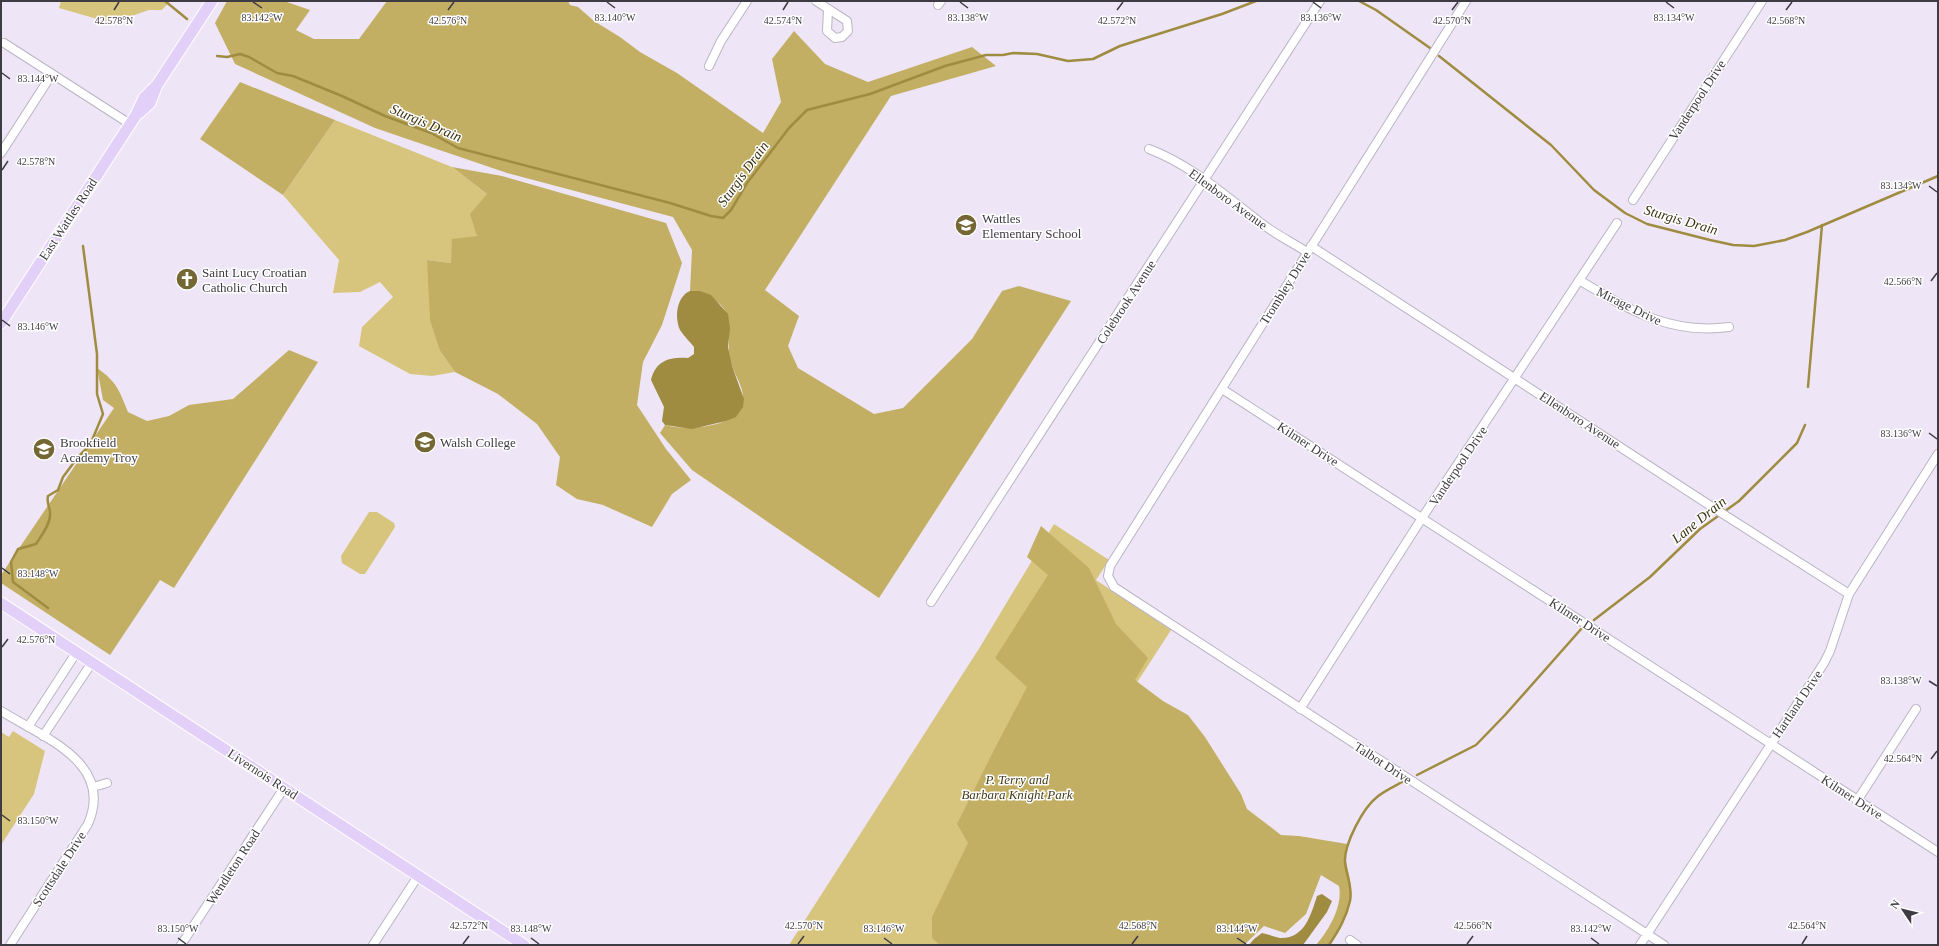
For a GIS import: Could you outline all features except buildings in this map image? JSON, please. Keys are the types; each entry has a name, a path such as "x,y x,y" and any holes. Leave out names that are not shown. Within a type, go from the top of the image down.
{"main road":[{"name":"East Wattles Road","path":"1,324 133,120 150,103 157,85 212,1"},
{"name":"Livernois Road","path":"1,603 91,664 524,945"}],"street":[{"path":"709,66 721,41 747,1"},
{"path":"816,1 828,10"},
{"name":"Colebrook Avenue","path":"931,602 1320,1"},
{"name":"Trombley Drive","path":"1108,576 1110,566 1466,1"},
{"name":"Vanderpool Drive","path":"1633,200 1762,1"},
{"path":"4,43 52,74 133,120"},
{"path":"1,153 52,74"},
{"name":"Ellenboro Avenue","path":"1148,149 1166,156 1205,180 1267,227 1309,249 1515,378 1732,520 1849,594"},
{"name":"Vanderpool Drive","path":"1300,709 1422,518 1617,223"},
{"name":"Mirage Drive","path":"1579,280 1633,311 1664,324 1710,330 1729,327"},
{"name":"Kilmer Drive","path":"1222,389 1938,852"},
{"name":"Hartland Drive","path":"1640,945 1830,651 1849,594 1938,454"},
{"name":"Talbot Drive","path":"1108,576 1114,587 1664,945"},
{"path":"28,727 76,653"},
{"path":"43,736 91,664"},
{"path":"1857,800 1916,709"},
{"name":"Scottsdale Drive","path":"1,711 43,736 82,764 93,787 93,807 88,824 10,945"},
{"path":"93,787 107,783"},
{"name":"Wendleton Road","path":"181,945 284,788"},
{"path":"373,945 418,876"}],"green space":[{"path":"61,1 170,1 162,10 149,10 111,23 59,8"},
{"path":"227,1 284,1 310,10 296,30 314,39 359,39 387,1 568,1 570,5 578,7 594,21 620,37 640,52 677,73 763,133 781,102 772,59 794,31 825,64 868,82 972,47 996,66 891,96 765,290 799,316 788,346 798,368 874,414 903,408 972,339 1002,291 1019,286 1071,301 879,598 692,470 660,433 665,425 685,428 723,422 733,417 740,409 743,400 742,390 730,360 729,324 727,316 724,309 718,302 690,291 692,250 673,217 507,173 375,128 235,64 215,23"},
{"path":"240,82 335,120 283,195 200,139"},
{"path":"335,120 452,167 487,194 477,236 451,263 427,260 440,351 455,372 432,376 410,374 359,346 362,327 393,297 380,282 360,292 333,293 339,260 283,195"},
{"path":"452,167 502,176 666,223 682,263 662,325 643,362 637,405 666,449 691,480 672,494 652,527 603,505 577,499 556,485 560,457 537,424 498,394 455,372 440,351 430,320 427,260 451,263 452,239 477,236 470,214 487,194"},
{"path":"289,350 318,362 174,588 160,580 110,655 1,583 1,575 114,408 103,400 97,368 117,387 128,412 147,421 169,416 189,405 233,399"},
{"path":"369,512 377,512 394,523 395,527 365,574 360,574 342,563 341,556"},
{"name":"P. Terry and Barbara Knight Park","path":"1054,524 1109,560 1096,580 1171,630 1127,698 1040,945 789,945 980,647"},
{"path":"1041,526 1089,568 1116,624 1148,658 1135,680 1163,701 1188,715 1205,737 1241,794 1247,809 1281,835 1299,836 1347,844 1345,856 1351,895 1344,921 1329,945 1316,945 1326,932 1334,917 1340,894 1339,886 1321,875 1306,914 1285,933 1264,926 1244,945 940,945 932,938 932,917 968,843 957,824 1027,687 995,658 1048,575 1027,557"},
{"path":"13,731 45,751 34,794 1,845 1,732 9,737"}],"shaded area":[{"path":"690,291 700,291 711,295 728,314 730,328 728,347 732,366 744,399 743,407 736,417 726,421 692,429 665,425 662,421 664,407 651,380 653,373 660,364 670,359 688,358 694,354 694,347 680,330 677,319 678,308 682,297"},
{"path":"1322,894 1332,901 1327,912 1303,945 1249,945 1262,933 1280,938 1289,937 1301,930 1306,924 1317,896"}],"waterway":[{"name":"Sturgis Drain","path":"165,1 187,19"},
{"name":"Sturgis Drain","path":"217,56 227,57 240,54 249,57 277,73 293,76 342,96 385,116 431,133 458,148 723,218 731,210 747,183 789,128 807,110 870,94 945,66 986,55 1003,55 1013,53 1037,54 1068,61 1093,59 1120,46 1222,14 1256,1"},
{"name":"Sturgis Drain","path":"1359,1 1376,10 1430,48"},
{"name":"Sturgis Drain","path":"1439,56 1551,145 1594,190 1625,213 1647,224 1710,240 1733,245 1754,246 1785,240 1938,176"},
{"name":"Lane Drain","path":"1808,387 1822,225"},
{"path":"48,608 13,582 11,562 18,549 36,544 43,534 50,519 48,496 58,490 63,477 78,457 90,445 103,414 97,394 97,354 83,246"},
{"name":"Lane Drain","path":"1594,620 1650,577 1700,529 1739,501 1797,443 1805,425"},
{"name":"Lane Drain","path":"1417,775 1476,745 1505,715 1582,628"},
{"name":"Lane Drain","path":"1329,945 1342,924 1350,901 1350,886 1345,862 1348,846 1355,827 1366,809 1377,797 1404,781"}],"place":[{"name":"Wattles Elementary School","path":"966,225"},
{"name":"Saint Lucy Croatian Catholic Church","path":"187,279"},
{"name":"Walsh College","path":"425,442"},
{"name":"Brookfield Academy Troy","path":"44,449"}]}
